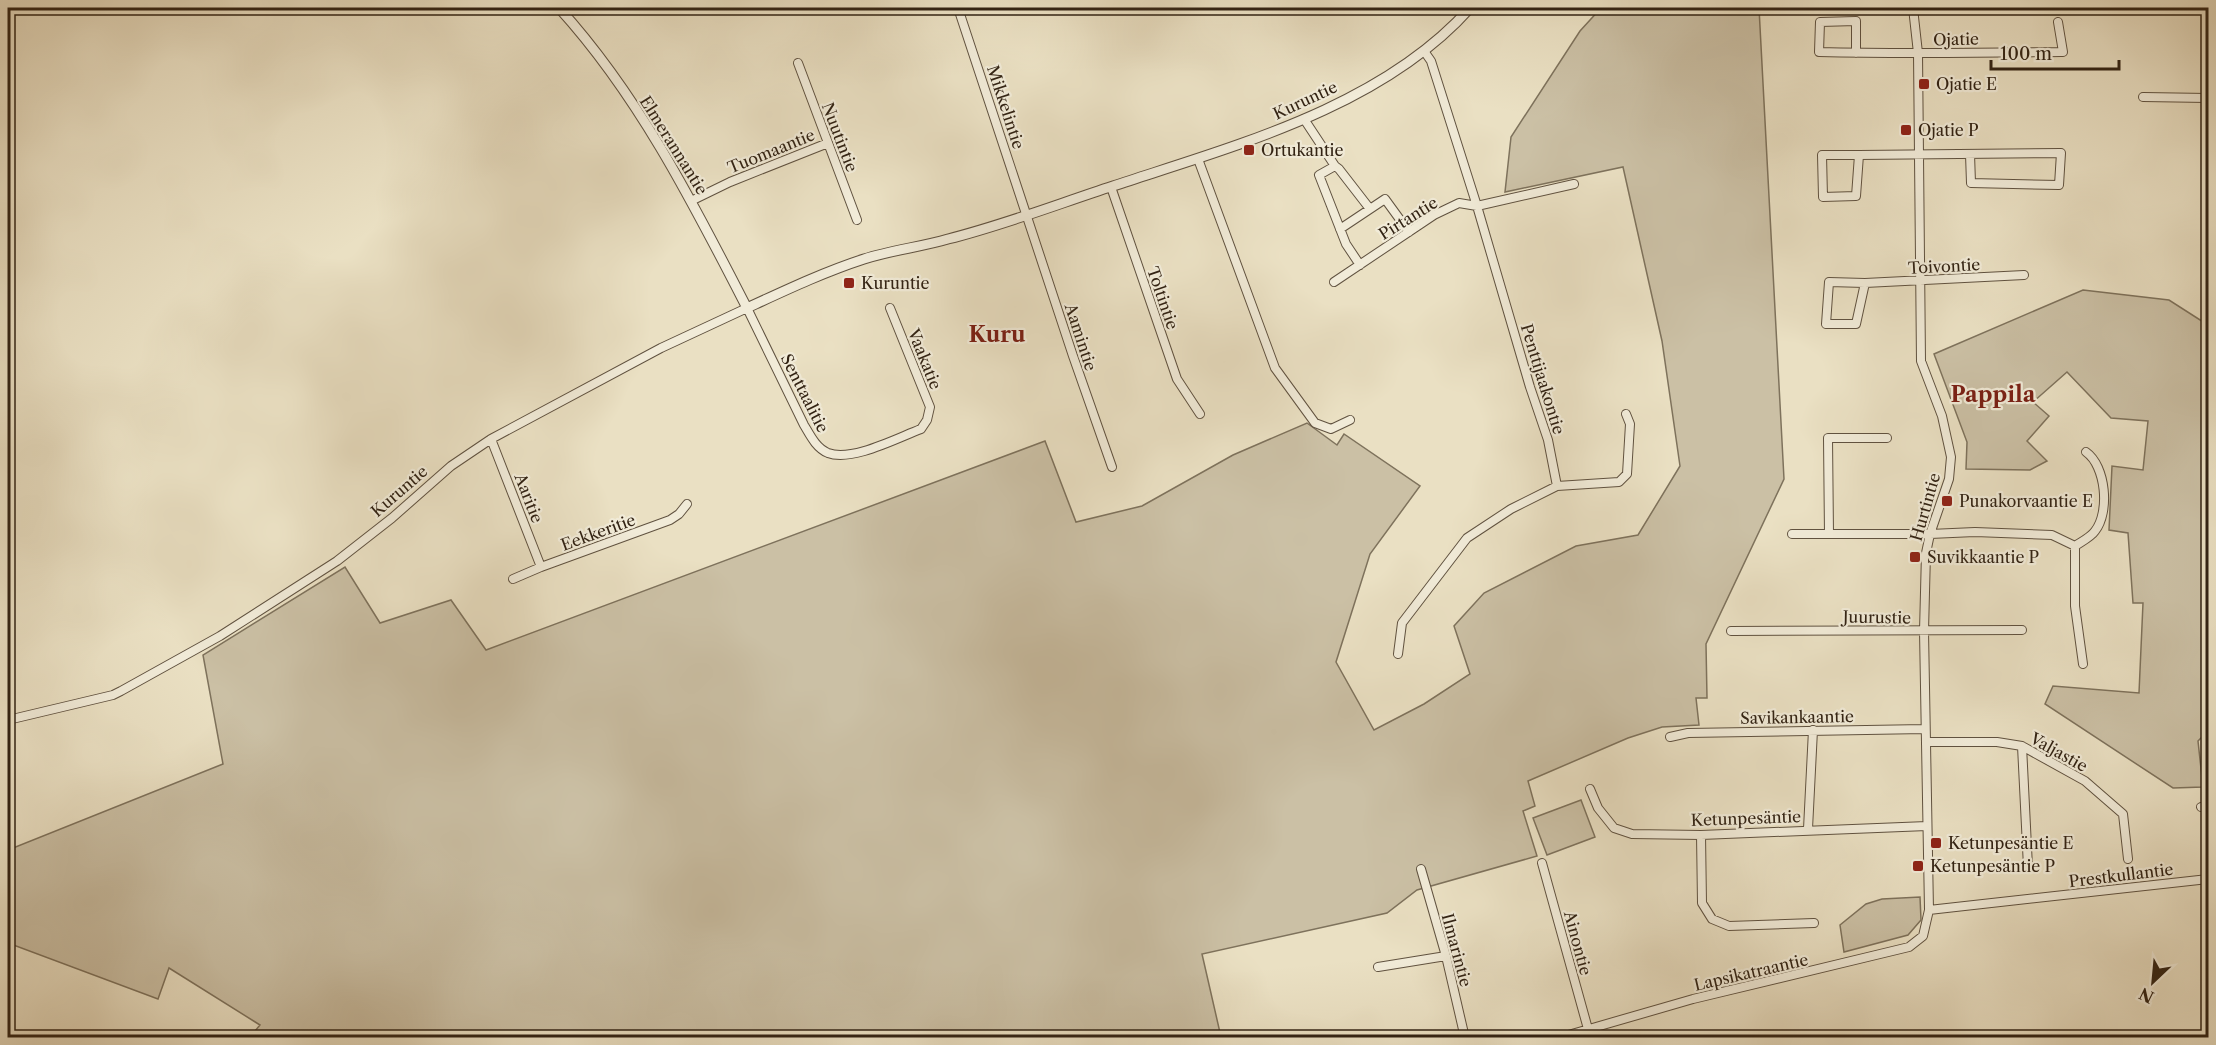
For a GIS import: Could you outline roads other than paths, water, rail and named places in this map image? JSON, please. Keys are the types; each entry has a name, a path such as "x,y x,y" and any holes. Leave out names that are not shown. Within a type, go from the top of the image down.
{"street":[{"name":"Elmerannantie","path":"560,8 583,33 664,152 747,308"},
{"name":"Mikkelintie","path":"958,8 1027,214"},
{"name":"Kuruntie","path":"8,720 113,695 220,636 337,561 393,518 450,466 491,439 661,348 747,308 865,259 947,240 1198,159 1304,119 1359,92 1424,51 1470,8"},
{"name":"Hurtintie","path":"1913,8 1918,53 1921,361 1942,416 1951,457 1949,479 1930,534 1926,554 1924,631 1929,910"},
{"name":"Ojatie","path":"1857,53 1856,21 1820,22 1819,52 1857,53 1918,53 2062,52 2058,22"},
{"name":"Penttijaakontie","path":"1424,51 1431,62 1477,206 1530,387 1548,440 1557,486"},
{"name":"Nuutintie","path":"798,63 857,220"},
{"path":"2143,98 2208,98"},
{"path":"1304,119 1335,166 1340,169 1370,209"},
{"name":"Tuomaantie","path":"692,201 730,182 828,142"},
{"path":"1859,154 1856,196 1823,197 1822,155 1859,154 1919,153 1970,153 2061,153 2059,185 1971,183 1970,153"},
{"path":"1198,159 1275,368 1315,423 1331,429 1350,420"},
{"path":"1335,166 1319,175 1346,244 1360,265"},
{"name":"Pirtantie","path":"1334,282 1434,215 1459,203 1477,206 1574,184"},
{"name":"Toltintie","path":"1111,187 1177,379 1200,414"},
{"path":"1340,229 1385,199 1409,232"},
{"name":"Aamintie","path":"1027,214 1112,467"},
{"name":"Toivontie","path":"1864,283 1856,324 1826,324 1829,282 1864,283 2025,275"},
{"name":"Senttaalitie","path":"747,308 804,425 813,440 829,454 851,454 921,429 927,420"},
{"name":"Vaakatie","path":"890,308 930,407 927,420"},
{"path":"1398,654 1402,623 1467,538 1511,509 1557,486 1619,482 1627,474 1630,424 1626,414"},
{"path":"1829,534 1828,438 1887,438"},
{"name":"Aaritie","path":"491,439 541,567"},
{"path":"2075,546 2095,532 2104,510 2103,481 2094,458 2086,452"},
{"name":"Eekkeritie","path":"513,579 670,520 687,504"},
{"path":"1792,534 1975,532 2052,535 2075,546"},
{"path":"2075,546 2075,606 2083,664"},
{"name":"Juurustie","path":"1731,631 2022,630"},
{"name":"Savikankaantie","path":"1670,736 1688,733 1925,729"},
{"path":"1808,829 1812,730"},
{"name":"Valjastie","path":"1926,742 1997,741 2022,746 2085,781 2123,814 2128,859"},
{"path":"2022,746 2028,867"},
{"name":"Ketunpesäntie","path":"1590,789 1598,808 1614,828 1632,834 1701,835 1927,826"},
{"path":"1701,835 1702,903 1712,919 1729,926 1814,923"},
{"name":"Ainontie","path":"1542,864 1588,1029"},
{"name":"Ilmarintie","path":"1421,869 1446,956 1465,1038"},
{"name":"Prestkullantie","path":"1929,910 2208,879"},
{"name":"Lapsikatraantie","path":"1558,1038 1693,999 1909,947 1923,936 1929,910"},
{"path":"1378,967 1446,956"}],"place":[{"name":"Ojatie E","path":"1924,84"},
{"name":"Ojatie P","path":"1906,130"},
{"name":"Ortukantie","path":"1249,150"},
{"name":"Kuruntie","path":"849,283"},
{"name":"Punakorvaantie E","path":"1947,501"},
{"name":"Suvikkaantie P","path":"1915,557"},
{"name":"Ketunpesäntie E","path":"1936,843"},
{"name":"Ketunpesäntie P","path":"1918,866"}],"district":[{"name":"Kuru","path":"997,334"},
{"name":"Pappila","path":"1993,394"}]}
